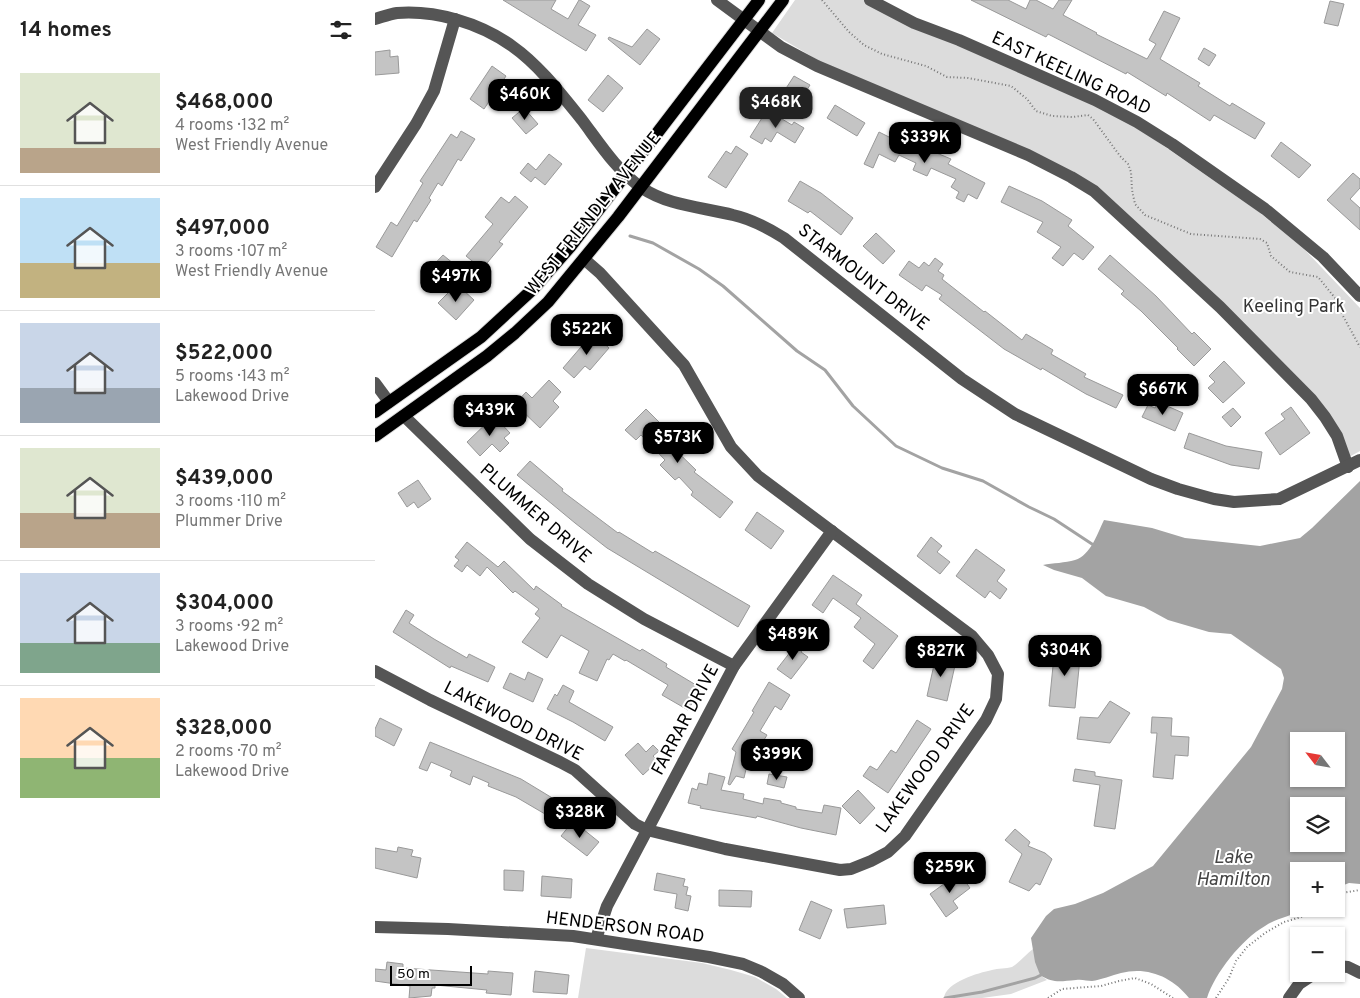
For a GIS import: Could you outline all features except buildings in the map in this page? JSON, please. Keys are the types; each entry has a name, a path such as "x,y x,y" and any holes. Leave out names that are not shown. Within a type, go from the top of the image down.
{"main road":[{"name":"WEST FRIENDLY AVENUE","path":"375,412 481,338 533,289 570,247 759,0"},
{"name":"WEST FRIENDLY AVENUE","path":"375,436 487,356 547,302 618,217 783,0"}],"street":[{"path":"717,0 781,47 817,66 1028,155 1094,191 1220,307 1311,399 1337,436 1348,467"},
{"name":"EAST KEELING ROAD","path":"870,0 914,23 959,40 1095,100 1137,122 1265,209 1323,257 1360,296"},
{"name":"STARMOUNT DRIVE","path":"375,19 395,13 425,13 455,19 483,29 512,46 540,71 625,175 641,187 668,201 734,215 767,227 785,238 962,379 1015,414 1151,479 1214,499 1234,502 1257,501 1279,499 1360,460"},
{"path":"375,187 416,124 434,91 455,19"},
{"name":"LAKEWOOD DRIVE","path":"375,671 430,700 575,770 635,824 647,830 725,849 840,870 851,869 887,852 905,836 986,720 995,698 998,674 988,655 972,636 758,476 743,461 723,434 695,381 684,365 600,272 584,259"},
{"path":"375,383 389,402"},
{"name":"PLUMMER DRIVE","path":"404,416 530,539 581,578 644,619 734,666"},
{"name":"FARRAR DRIVE","path":"596,939 607,906 734,666 832,531"},
{"name":"HENDERSON ROAD","path":"375,928 448,929 573,936 709,957 743,964 762,972 783,984 799,998"},
{"path":"1345,967 1360,973"},
{"path":"1289,998 1302,982"}],"path":[{"path":"822,0 849,32 864,45 882,54 926,66 947,77 968,78 1011,86 1027,99 1036,111 1052,116 1088,116 1093,119 1128,164 1131,172 1135,204 1145,214 1191,234 1260,238 1267,243 1271,256 1291,272 1318,277 1340,304 1343,316 1360,347"},
{"path":"1345,892 1360,890"},
{"path":"1216,998 1229,978 1236,961 1247,947 1284,922 1301,917"},
{"path":"1047,998 1062,988 1101,986 1135,978 1151,984 1173,998"}],"green space":[{"name":"Keeling Park","path":"795,0 864,0 1095,105 1135,126 1259,212 1305,250 1360,308 1360,451 1349,457 1341,436 1094,186 821,62 772,33"},
{"path":"586,948 702,963 731,970 755,977 787,998 578,998"},
{"path":"1033,949 1040,975 1047,980 1011,994 982,998 944,998 950,987 963,979 994,969 1012,967"}],"water":[{"name":"Lake Hamilton","path":"1360,481 1360,884 1345,885 1345,862 1290,862 1290,915 1270,923 1247,939 1216,978 1207,998 1189,998 1175,984 1150,972 1131,971 1092,981 1054,981 1045,978 1040,975 1035,962 1031,938 1046,916 1054,909 1075,904 1103,893 1153,866 1251,747 1282,689 1284,678 1281,669 1231,634 1209,632 1168,620 1144,607 1106,596 1082,578 1043,565 1071,561 1081,557 1093,543 1104,520 1152,528 1185,538 1260,546 1300,538"}],"waterway":[{"path":"630,236 653,243 699,269 723,286 797,351 825,370 853,406 896,446 942,468 983,481 1054,519 1095,546"},
{"path":"945,998 982,992 1035,978 1043,974"}]}
